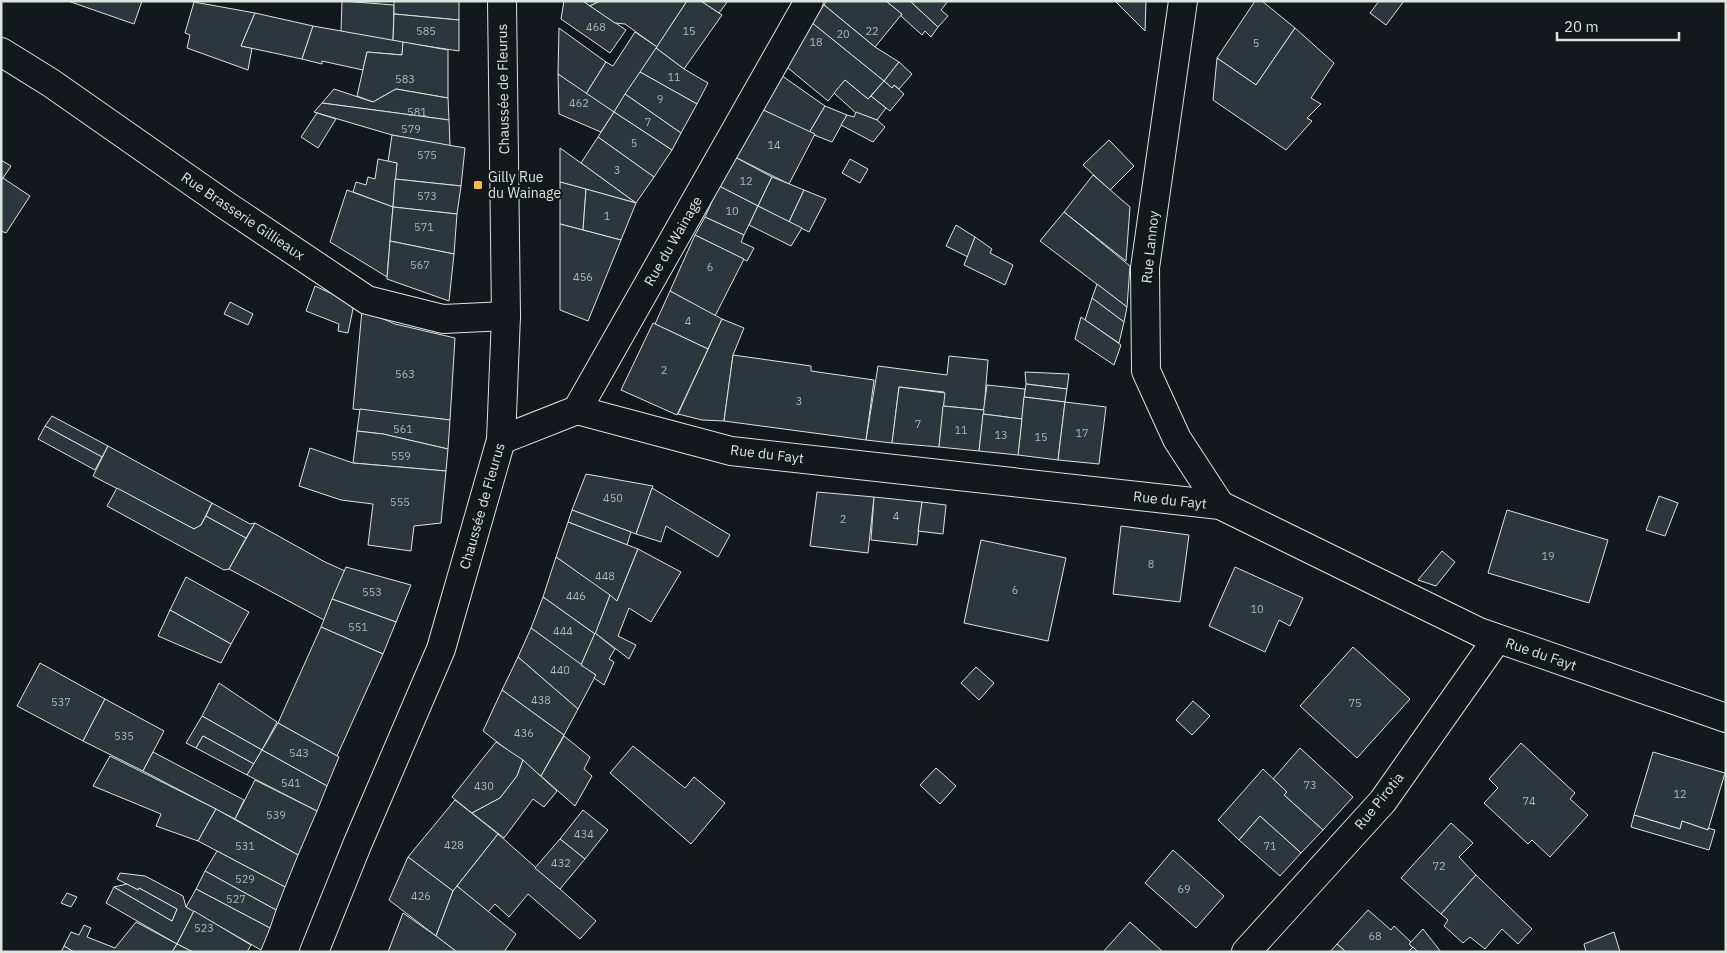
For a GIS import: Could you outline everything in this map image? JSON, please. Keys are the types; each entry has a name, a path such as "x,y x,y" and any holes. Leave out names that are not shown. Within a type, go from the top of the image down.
{"street":[{"name":"Chaussée de Fleurus","path":"314,952 356,845 441,649 501,440 506,316 502,1"},
{"name":"Rue du Wainage","path":"577,410 809,1"},
{"name":"Rue Lannoy","path":"1183,1 1144,268 1146,371 1177,439 1220,505"},
{"name":"Rue Brasserie Gillieaux","path":"1,52 52,83 224,204 367,300 443,319 506,316"},
{"path":"501,440 577,410"},
{"name":"Rue du Fayt","path":"577,410 731,451 1220,505 1479,632 1726,718"},
{"name":"Rue Pirotia","path":"1246,952 1383,801 1497,639"}],"building":[{"path":"68,1 142,1 134,24"},
{"path":"342,1 394,5 393,41 341,32"},
{"path":"394,1 459,1 459,20 394,14"},
{"path":"564,1 583,1 626,30 610,53 561,19"},
{"path":"583,1 600,1 590,6"},
{"path":"600,1 687,1 657,47 625,24 615,23 590,6"},
{"path":"687,1 701,1 722,15 684,69 656,48"},
{"path":"701,1 728,1 719,13"},
{"path":"826,1 886,1 902,14 875,47 824,5"},
{"path":"886,1 910,1 938,27 931,37 925,31 922,35 901,16 902,14"},
{"path":"910,1 948,1 941,10 948,16 938,27"},
{"path":"1115,1 1146,1 1145,31"},
{"path":"1255,1 1262,1 1295,28 1256,85 1217,58"},
{"path":"1379,1 1404,1 1386,25 1370,13"},
{"path":"194,2 255,13 241,46 252,48 248,70 187,48 190,35 185,33"},
{"path":"824,5 875,47 899,62 884,81 811,22"},
{"path":"255,13 313,26 302,59 241,46"},
{"path":"394,14 459,20 459,51 393,41"},
{"path":"811,22 884,81 868,99 845,80 828,101 782,63"},
{"path":"313,26 403,42 402,55 367,52 363,70 322,61 322,64 302,59"},
{"path":"559,28 606,62 586,94 558,74"},
{"path":"1295,28 1334,63 1311,98 1321,104 1307,118 1312,121 1286,150 1213,100 1217,58 1256,85"},
{"path":"635,32 657,47 614,112 586,94 606,62 613,66"},
{"path":"403,42 448,50 448,98 396,89 373,102 357,96 367,52 402,55"},
{"path":"656,48 684,69 708,83 697,104 640,72"},
{"path":"899,62 912,74 899,89 894,85 892,88 884,81"},
{"path":"640,72 697,104 681,133 625,94"},
{"path":"778,73 825,106 809,133 759,108"},
{"path":"558,74 614,112 601,132 559,114"},
{"path":"845,80 868,99 871,96 886,108 877,120 856,113 834,93"},
{"path":"884,81 892,88 894,85 904,94 890,111 871,96"},
{"path":"334,89 373,102 396,89 448,98 449,120 322,103"},
{"path":"625,94 681,133 672,150 614,112"},
{"path":"322,103 449,120 450,146 392,135 314,112"},
{"path":"825,106 847,115 832,142 809,133"},
{"path":"759,108 815,134 789,184 733,156"},
{"path":"614,112 672,150 654,177 598,137"},
{"path":"856,112 877,120 885,127 873,142 841,125 847,115 854,117"},
{"path":"317,113 336,119 318,148 301,137"},
{"path":"392,135 465,148 461,186 395,179 397,163 388,162"},
{"path":"598,137 654,177 636,203 581,163"},
{"path":"1109,140 1134,166 1110,190 1083,165"},
{"path":"560,148 581,163 636,203 560,182"},
{"path":"733,156 772,177 758,206 719,186"},
{"path":"378,159 397,163 393,207 353,192 356,182 366,185 368,177 375,179"},
{"path":"850,159 868,169 860,183 842,173"},
{"path":"1,160 11,166 1,181"},
{"path":"1093,175 1130,207 1126,261 1064,212"},
{"path":"772,177 804,190 789,222 758,206"},
{"path":"3,178 30,196 6,233 1,231 1,181"},
{"path":"395,179 461,186 457,214 393,207"},
{"path":"560,182 586,189 583,230 560,224"},
{"path":"719,186 758,206 744,235 705,217"},
{"path":"586,189 636,203 621,240 583,230"},
{"path":"347,190 393,207 387,277 330,242"},
{"path":"804,190 826,199 809,232 789,222"},
{"path":"758,206 802,228 791,246 749,225"},
{"path":"393,207 457,214 454,254 390,241"},
{"path":"1064,212 1130,266 1127,307 1040,241"},
{"path":"705,217 744,235 741,242 754,248 747,261 695,235"},
{"path":"560,224 621,240 588,321 560,310"},
{"path":"956,225 975,237 968,257 946,246"},
{"path":"695,235 744,259 715,316 670,291"},
{"path":"975,237 992,249 990,253 1013,265 1005,285 964,265"},
{"path":"390,241 454,254 449,301 387,279"},
{"path":"1097,284 1127,307 1124,322 1092,298"},
{"path":"315,286 354,304 348,333 338,331 339,324 306,311"},
{"path":"670,291 722,319 708,349 655,324"},
{"path":"1092,298 1124,322 1119,343 1085,320"},
{"path":"230,302 253,314 248,325 224,314"},
{"path":"362,310 395,324 455,338 450,420 353,409"},
{"path":"1081,317 1121,345 1114,365 1075,339"},
{"path":"722,319 744,328 733,355 724,421 702,420 678,414"},
{"path":"653,323 708,349 677,415 621,390"},
{"path":"733,355 811,366 811,371 874,380 866,440 724,421"},
{"path":"949,356 988,360 984,410 943,406 944,392 899,387 892,443 866,440 878,366 947,375"},
{"path":"1025,372 1069,374 1067,389 1026,384"},
{"path":"1026,384 1067,389 1065,402 1024,397"},
{"path":"987,385 1025,389 1022,419 983,414"},
{"path":"899,387 945,393 939,447 892,443"},
{"path":"1024,397 1065,402 1058,460 1018,455"},
{"path":"1065,402 1106,407 1099,464 1058,460"},
{"path":"943,406 984,410 979,451 939,447"},
{"path":"360,409 450,420 448,449 383,434 357,431"},
{"path":"983,414 1022,419 1018,455 979,451"},
{"path":"52,416 108,446 102,457 45,426"},
{"path":"45,426 102,457 95,470 38,439"},
{"path":"357,431 383,434 448,449 446,471 353,463"},
{"path":"108,446 212,503 201,525 194,529 93,476"},
{"path":"310,448 353,463 446,471 441,523 414,526 411,551 368,545 373,504 341,500 299,486"},
{"path":"586,474 653,486 636,534 572,510"},
{"path":"117,488 194,529 201,525 206,516 246,538 229,569 224,570 107,506"},
{"path":"652,488 730,535 718,557 666,526 661,542 636,534"},
{"path":"817,492 874,497 868,553 810,546"},
{"path":"1659,496 1678,503 1665,536 1646,530"},
{"path":"874,497 922,502 917,545 871,540"},
{"path":"922,502 946,505 943,534 918,531"},
{"path":"212,503 250,524 255,523 246,538 206,516"},
{"path":"572,510 631,532 627,545 568,522"},
{"path":"1507,510 1608,540 1589,603 1488,573"},
{"path":"568,522 638,549 617,601 556,557"},
{"path":"255,523 345,571 324,620 229,569"},
{"path":"1121,526 1189,535 1180,602 1113,594"},
{"path":"981,540 1066,558 1048,641 964,623"},
{"path":"638,549 681,572 651,622 629,608 618,636 636,645 629,659 595,633 610,595 617,601"},
{"path":"1442,551 1455,562 1436,586 1418,580"},
{"path":"556,557 610,595 595,634 543,597"},
{"path":"346,567 411,585 396,622 332,599"},
{"path":"1235,567 1303,598 1290,626 1279,620 1265,652 1209,626"},
{"path":"186,577 249,612 231,644 170,610"},
{"path":"543,597 595,634 581,665 531,628"},
{"path":"332,599 396,622 383,654 321,627"},
{"path":"170,610 231,644 221,663 158,636"},
{"path":"321,627 383,654 337,756 278,723"},
{"path":"531,628 596,675 578,709 518,657"},
{"path":"595,633 615,649 609,659 614,662 604,685 594,678 596,675 581,665"},
{"path":"1353,647 1410,699 1357,758 1300,706"},
{"path":"518,657 578,709 564,735 502,690"},
{"path":"40,663 105,699 83,741 17,706"},
{"path":"976,667 994,683 979,700 961,683"},
{"path":"219,683 277,722 262,750 202,716"},
{"path":"502,690 564,735 541,776 483,731"},
{"path":"105,699 164,731 143,771 83,741"},
{"path":"1193,701 1210,716 1192,735 1176,720"},
{"path":"202,716 262,750 254,764 203,736 196,748 186,743"},
{"path":"278,723 339,757 327,786 262,750"},
{"path":"203,736 254,764 247,775 196,748"},
{"path":"564,736 590,757 584,769 592,776 575,806 541,776"},
{"path":"496,742 523,760 517,776 500,798 472,813 452,797"},
{"path":"1521,743 1575,793 1570,799 1588,815 1550,857 1532,840 1528,844 1484,803 1498,788 1489,779"},
{"path":"633,746 685,788 694,777 725,803 691,844 610,773"},
{"path":"1300,748 1353,797 1323,830 1284,795 1287,792 1273,779"},
{"path":"262,750 327,786 317,811 247,775"},
{"path":"153,752 244,800 235,819 143,771"},
{"path":"1653,752 1725,773 1708,830 1682,821 1680,829 1634,815"},
{"path":"110,756 216,809 198,841 156,826 161,814 93,786"},
{"path":"523,760 557,791 544,807 533,799 504,838 472,813 500,798 517,776"},
{"path":"936,768 956,786 940,804 920,785"},
{"path":"1263,769 1287,792 1284,795 1323,830 1301,853 1260,816 1239,840 1218,820"},
{"path":"255,780 317,811 298,855 235,819"},
{"path":"455,800 498,834 453,891 408,857"},
{"path":"216,809 298,855 285,887 198,841"},
{"path":"583,810 608,830 585,859 560,839"},
{"path":"1634,815 1680,829 1682,821 1708,830 1708,828 1715,830 1709,850 1631,827"},
{"path":"1260,816 1301,853 1280,876 1239,840"},
{"path":"1451,823 1473,843 1459,857 1476,875 1441,914 1401,878"},
{"path":"498,834 596,921 580,939 528,894 509,917 495,904 488,912 457,886"},
{"path":"560,839 585,859 560,889 535,868"},
{"path":"1173,850 1224,896 1196,928 1145,883"},
{"path":"217,851 285,887 276,910 205,871"},
{"path":"408,857 453,891 436,936 389,900"},
{"path":"205,871 276,910 270,928 196,889"},
{"path":"120,873 145,876 183,896 186,907 194,911 177,944 106,903 114,887 172,921 177,909 139,888 138,890 117,879"},
{"path":"1476,875 1532,929 1518,944 1502,929 1485,949 1470,937 1463,943 1444,926 1448,920 1441,914"},
{"path":"127,884 138,890 139,888 177,909 172,921 114,887"},
{"path":"457,886 516,934 504,952 457,952 436,936 453,891"},
{"path":"196,889 270,928 261,950 186,907"},
{"path":"67,893 77,897 71,907 61,903"},
{"path":"1368,910 1391,930 1394,926 1411,942 1409,944 1413,947 1408,952 1346,952 1337,944"},
{"path":"194,911 251,945 247,952 193,952 177,944"},
{"path":"403,913 436,936 457,952 388,952"},
{"path":"136,922 177,944 172,952 74,952 64,946 71,932 79,935 84,925 91,928 87,937 115,948"},
{"path":"1130,922 1163,952 1103,952"},
{"path":"1423,929 1441,952 1418,952 1409,944"},
{"path":"1614,932 1620,952 1586,952 1584,944"},
{"path":"177,944 193,952 172,952"},
{"path":"1337,944 1346,952 1330,952"},
{"path":"64,946 74,952 61,952"},
{"path":"1413,947 1418,952 1408,952"}],"place":[{"name":"Gilly Rue du Wainage","path":"478,185"}]}
